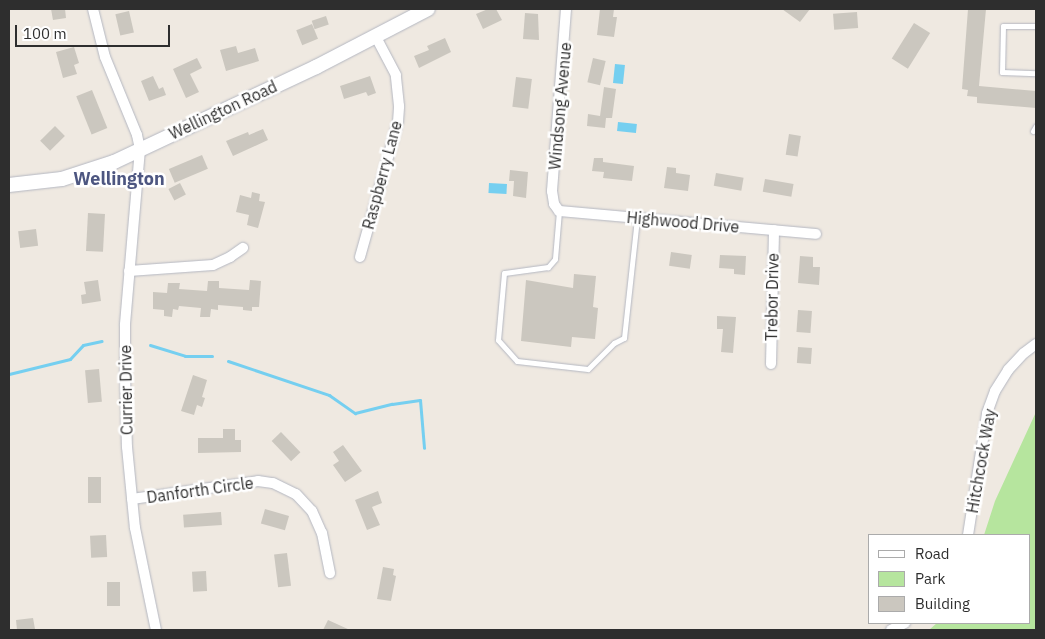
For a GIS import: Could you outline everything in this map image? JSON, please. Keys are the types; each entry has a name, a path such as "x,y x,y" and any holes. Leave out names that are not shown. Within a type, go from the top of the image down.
{"main road":[{"name":"Wellington Road","path":"9,185 46,182 77,175 114,162 376,37 428,9"}],"street":[{"path":"93,9 105,57 137,135 140,149"},
{"name":"Windsong Avenue","path":"557,207 552,191 566,9"},
{"name":"Raspberry Lane","path":"360,257 398,122 399,106 396,75 376,37"},
{"name":"Currier Drive","path":"140,149 125,325 124,373 127,447 138,552 156,630"},
{"name":"Highwood Drive","path":"557,207 637,218 816,234"},
{"name":"Trebor Drive","path":"771,364 774,230"},
{"path":"129,271 187,268 212,264 230,257 243,248"},
{"name":"Hitchcock Way","path":"968,534 987,413 996,390 1008,370 1024,353 1036,344"},
{"name":"Danforth Circle","path":"132,499 258,481 273,483 296,494 312,511 321,527 330,573"},
{"path":"891,630 902,624"}],"lane":[{"path":"1036,26 1003,26 1002,72 1036,73"},
{"path":"557,207 555,259 548,267 504,273 498,340 517,361 588,369 614,343 624,338 637,218"}],"green space":[{"path":"1036,412 1036,630 929,630 936,624 1030,624 1030,534 984,534 995,501"}],"water":[{"path":"615,64 625,65 623,84 613,83"},
{"path":"618,122 637,124 636,133 617,131"},
{"path":"489,183 507,184 506,194 488,193"}],"building":[{"path":"51,9 65,9 66,18 53,20"},
{"path":"488,9 496,9 502,20 483,29 476,14"},
{"path":"600,9 614,9 613,17 617,17 614,37 597,35"},
{"path":"782,9 810,9 800,22"},
{"path":"968,9 986,9 979,86 1036,91 1036,108 977,103 977,97 967,96 968,90 962,89"},
{"path":"129,11 134,32 120,36 115,14"},
{"path":"857,12 858,28 834,30 833,14"},
{"path":"525,13 538,14 539,40 523,39"},
{"path":"326,16 329,25 315,29 312,21"},
{"path":"914,23 930,33 908,69 892,59"},
{"path":"312,24 318,39 302,45 296,30"},
{"path":"445,38 451,52 419,68 414,56 429,50 427,46"},
{"path":"236,46 238,53 255,48 259,61 226,71 220,50"},
{"path":"74,47 79,63 74,65 77,74 63,78 56,52"},
{"path":"197,58 202,68 190,74 199,92 186,98 173,69"},
{"path":"593,58 606,61 600,85 587,82"},
{"path":"153,76 159,89 163,87 166,95 149,101 141,81"},
{"path":"370,76 376,93 368,96 366,92 344,99 340,86"},
{"path":"516,77 532,79 528,109 512,107"},
{"path":"604,87 616,89 612,118 606,118 605,128 587,126 588,114 600,116"},
{"path":"92,90 107,128 92,134 76,96"},
{"path":"55,126 65,136 50,151 40,141"},
{"path":"263,129 268,140 233,156 226,141 248,132 249,135"},
{"path":"789,134 801,136 798,157 786,155"},
{"path":"202,155 208,169 175,183 169,169"},
{"path":"594,158 603,158 603,162 634,166 632,181 603,178 604,172 592,171"},
{"path":"667,167 676,168 676,173 690,175 688,191 664,188"},
{"path":"510,170 528,172 526,198 513,196 514,181 509,181"},
{"path":"716,173 744,178 741,191 714,186"},
{"path":"765,179 794,184 791,197 763,192"},
{"path":"180,183 186,195 174,200 168,189"},
{"path":"252,192 260,194 259,201 265,202 258,228 247,225 249,215 236,212 240,195 251,198"},
{"path":"88,213 105,214 103,252 86,251"},
{"path":"36,229 38,246 20,248 18,231"},
{"path":"671,252 692,255 690,269 669,266"},
{"path":"720,255 746,256 745,275 734,274 734,269 719,268"},
{"path":"800,256 813,257 813,267 820,267 819,285 798,283"},
{"path":"574,274 596,276 593,307 598,308 595,339 572,337 571,347 521,341 526,280 573,288"},
{"path":"98,280 101,301 82,304 81,295 86,294 84,282"},
{"path":"250,280 261,281 259,307 252,307 252,311 243,310 243,307 218,305 218,310 211,309 210,317 200,317 201,308 179,306 178,310 173,309 172,317 164,316 164,310 153,309 153,292 167,293 168,283 180,283 179,289 207,291 208,281 219,281 219,288 249,290"},
{"path":"798,310 812,311 810,333 796,332"},
{"path":"717,316 736,317 733,353 721,352 723,329 717,329"},
{"path":"798,347 812,348 811,364 797,363"},
{"path":"99,369 102,402 88,403 85,370"},
{"path":"193,375 207,380 202,397 205,398 202,407 197,405 194,415 181,411"},
{"path":"223,429 235,429 235,440 241,440 241,452 198,453 198,438 223,438"},
{"path":"281,432 300,452 291,461 272,441"},
{"path":"343,445 362,471 345,482 333,465 339,461 333,452"},
{"path":"88,477 101,477 101,503 88,503"},
{"path":"378,491 382,503 372,507 380,525 367,530 355,500"},
{"path":"265,509 289,516 285,530 261,523"},
{"path":"221,512 222,525 184,528 183,515"},
{"path":"106,535 107,557 91,558 90,536"},
{"path":"287,553 291,586 278,587 274,555"},
{"path":"383,567 394,569 393,575 396,576 391,601 377,599"},
{"path":"206,571 207,591 193,592 192,572"},
{"path":"107,582 120,582 120,606 107,606"},
{"path":"33,618 35,629 17,630 16,620"},
{"path":"328,620 350,630 323,630"}],"waterway":[{"path":"9,374 70,359 83,345 102,341"},
{"path":"150,345 185,356 212,356"},
{"path":"228,361 329,395 355,413 392,404 420,400 424,448"}],"district":[{"name":"Wellington","path":"119,179"}]}
